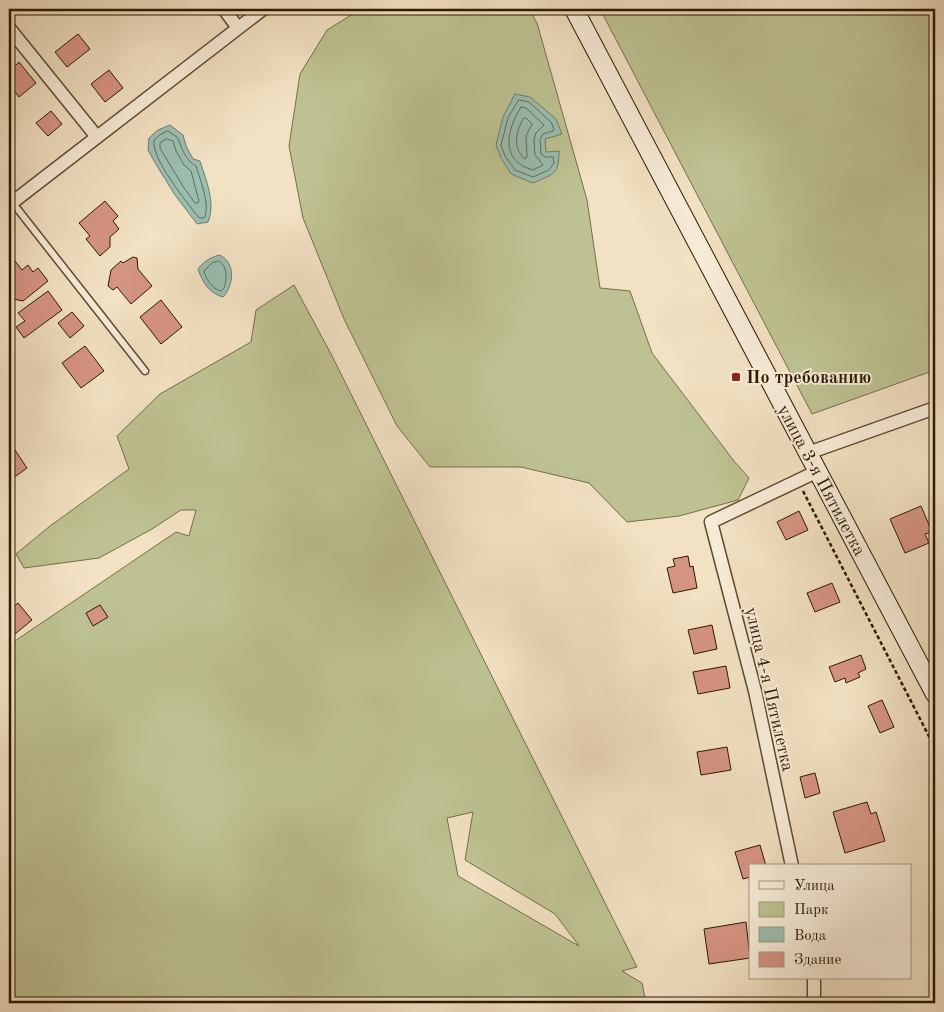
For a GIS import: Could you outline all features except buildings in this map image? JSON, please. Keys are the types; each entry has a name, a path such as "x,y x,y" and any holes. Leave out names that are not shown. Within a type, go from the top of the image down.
{"main road":[{"name":"улица 3-я Пятилетка","path":"574,9 935,694"}],"street":[{"path":"224,9 238,28"},
{"path":"11,204 263,9"},
{"path":"9,28 97,137"},
{"path":"808,453 935,408"},
{"path":"797,481 818,471"},
{"name":"улица 4-я Пятилетка","path":"792,864 755,691 711,522 797,481"},
{"path":"814,980 814,1003"}],"lane":[{"path":"11,204 145,371"}],"path":[{"path":"797,481 935,748"}],"green space":[{"path":"361,9 529,9 537,23 587,200 600,288 630,291 652,353 749,478 738,500 679,516 627,522 589,483 521,467 430,467 397,426 344,319 303,218 289,146 300,74 327,30"},
{"path":"600,9 935,9 935,370 812,414"},
{"path":"294,285 331,354 637,967 622,971 642,983 646,1003 9,1003 9,645 176,532 189,536 196,510 181,510 152,529 99,558 24,568 16,554 50,526 129,469 117,436 160,394 251,342 256,310","holes":["473,812 465,860 555,914 579,946 458,876 447,818"]}],"water":[{"path":"515,94 530,97 556,119 562,134 545,139 546,152 559,151 558,165 554,173 533,183 511,174 501,158 496,145 503,117"},
{"path":"170,125 183,135 193,159 200,161 211,199 208,222 197,224 175,195 148,150 149,138 158,130"},
{"path":"219,255 225,258 232,274 229,287 223,297 207,287 198,269 207,260"}],"place":[{"name":"По требованию","path":"736,377"}]}
